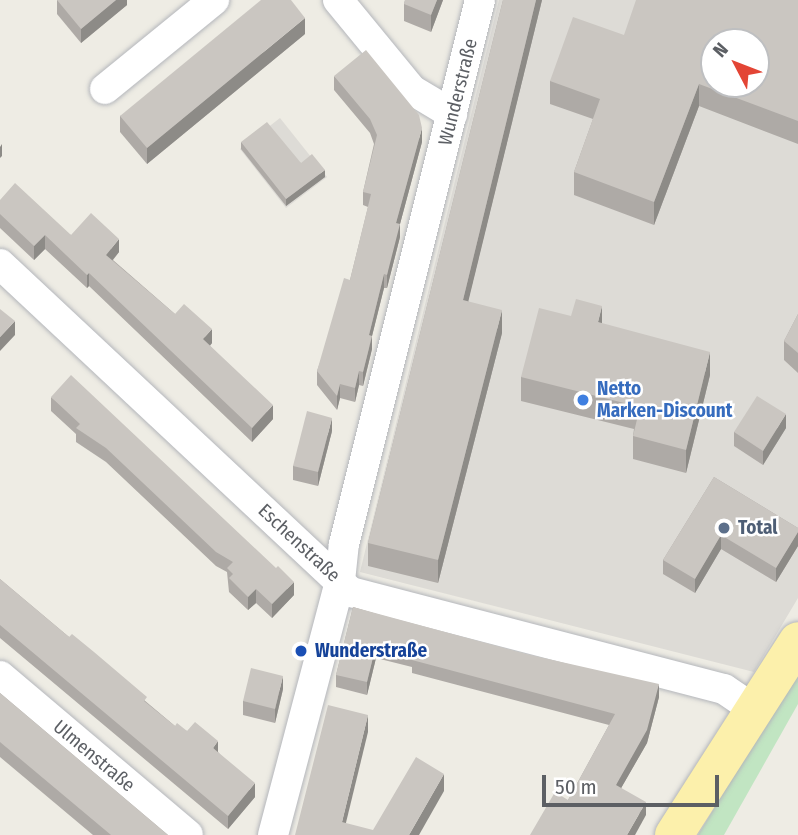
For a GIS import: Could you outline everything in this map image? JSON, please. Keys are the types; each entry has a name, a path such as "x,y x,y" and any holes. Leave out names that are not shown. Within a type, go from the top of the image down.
{"main road":[{"path":"674,835 798,641"}],"street":[{"path":"105,89 214,0"},
{"path":"338,0 412,90 453,114"},
{"name":"Wunderstraße","path":"273,835 340,581 344,544 480,0"},
{"name":"Eschenstraße","path":"0,264 351,592 724,689 755,710"},
{"name":"Ulmenstraße","path":"0,676 188,835"}],"shaded area":[{"path":"499,0 798,0 798,598 754,672 360,572"},
{"path":"280,118 327,177 286,208 240,149"}],"green space":[{"path":"798,669 798,704 724,835 698,835"}],"building":[{"path":"57,0 116,0 81,29"},
{"path":"261,0 291,0 305,18 147,148 120,116"},
{"path":"405,0 437,0 431,15 404,4"},
{"path":"503,0 536,0 463,300 502,310 438,560 368,543"},
{"path":"636,0 798,0 798,121 736,98 770,98 770,28 700,28 700,84 654,202 574,172 600,99 550,81 573,17 624,35"},
{"path":"366,50 419,115 422,128 396,223 400,224 387,275 384,274 363,372 359,371 355,388 340,384 337,396 317,371 344,278 350,280 371,194 363,192 377,135 370,119 334,76"},
{"path":"267,122 301,163 312,154 325,170 286,199 241,142"},
{"path":"15,183 71,235 91,213 119,239 106,255 175,314 184,304 212,329 203,339 273,405 252,428 89,273 87,275 45,235 34,246 0,214 0,200"},
{"path":"576,299 602,306 598,322 710,352 686,450 633,436 640,407 521,377 539,308 571,316"},
{"path":"0,309 15,321 0,337"},
{"path":"798,314 798,353 784,341"},
{"path":"71,375 294,582 272,604 256,589 248,597 229,578 233,574 227,568 233,562 216,552 106,448 76,428 80,424 51,397"},
{"path":"757,396 786,414 763,451 734,432"},
{"path":"307,411 332,418 318,472 293,466"},
{"path":"714,477 798,528 776,568 721,535 695,579 663,560"},
{"path":"0,579 69,637 72,634 94,652 147,697 144,701 175,726 177,723 187,731 195,722 218,741 213,748 255,783 228,816 0,625"},
{"path":"353,607 526,654 659,684 647,730 616,785 646,802 627,835 530,835 555,792 568,800 615,714 412,660 414,654 376,645 367,682 336,675"},
{"path":"251,668 283,676 275,709 243,701"},
{"path":"0,693 168,835 111,835 0,742"},
{"path":"328,705 368,715 342,822 373,830 416,757 444,774 409,835 295,835"}],"place":[{"name":"Netto Marken-Discount","path":"583,400"},
{"name":"Total","path":"724,528"},
{"name":"Wunderstraße","path":"301,651"}]}
